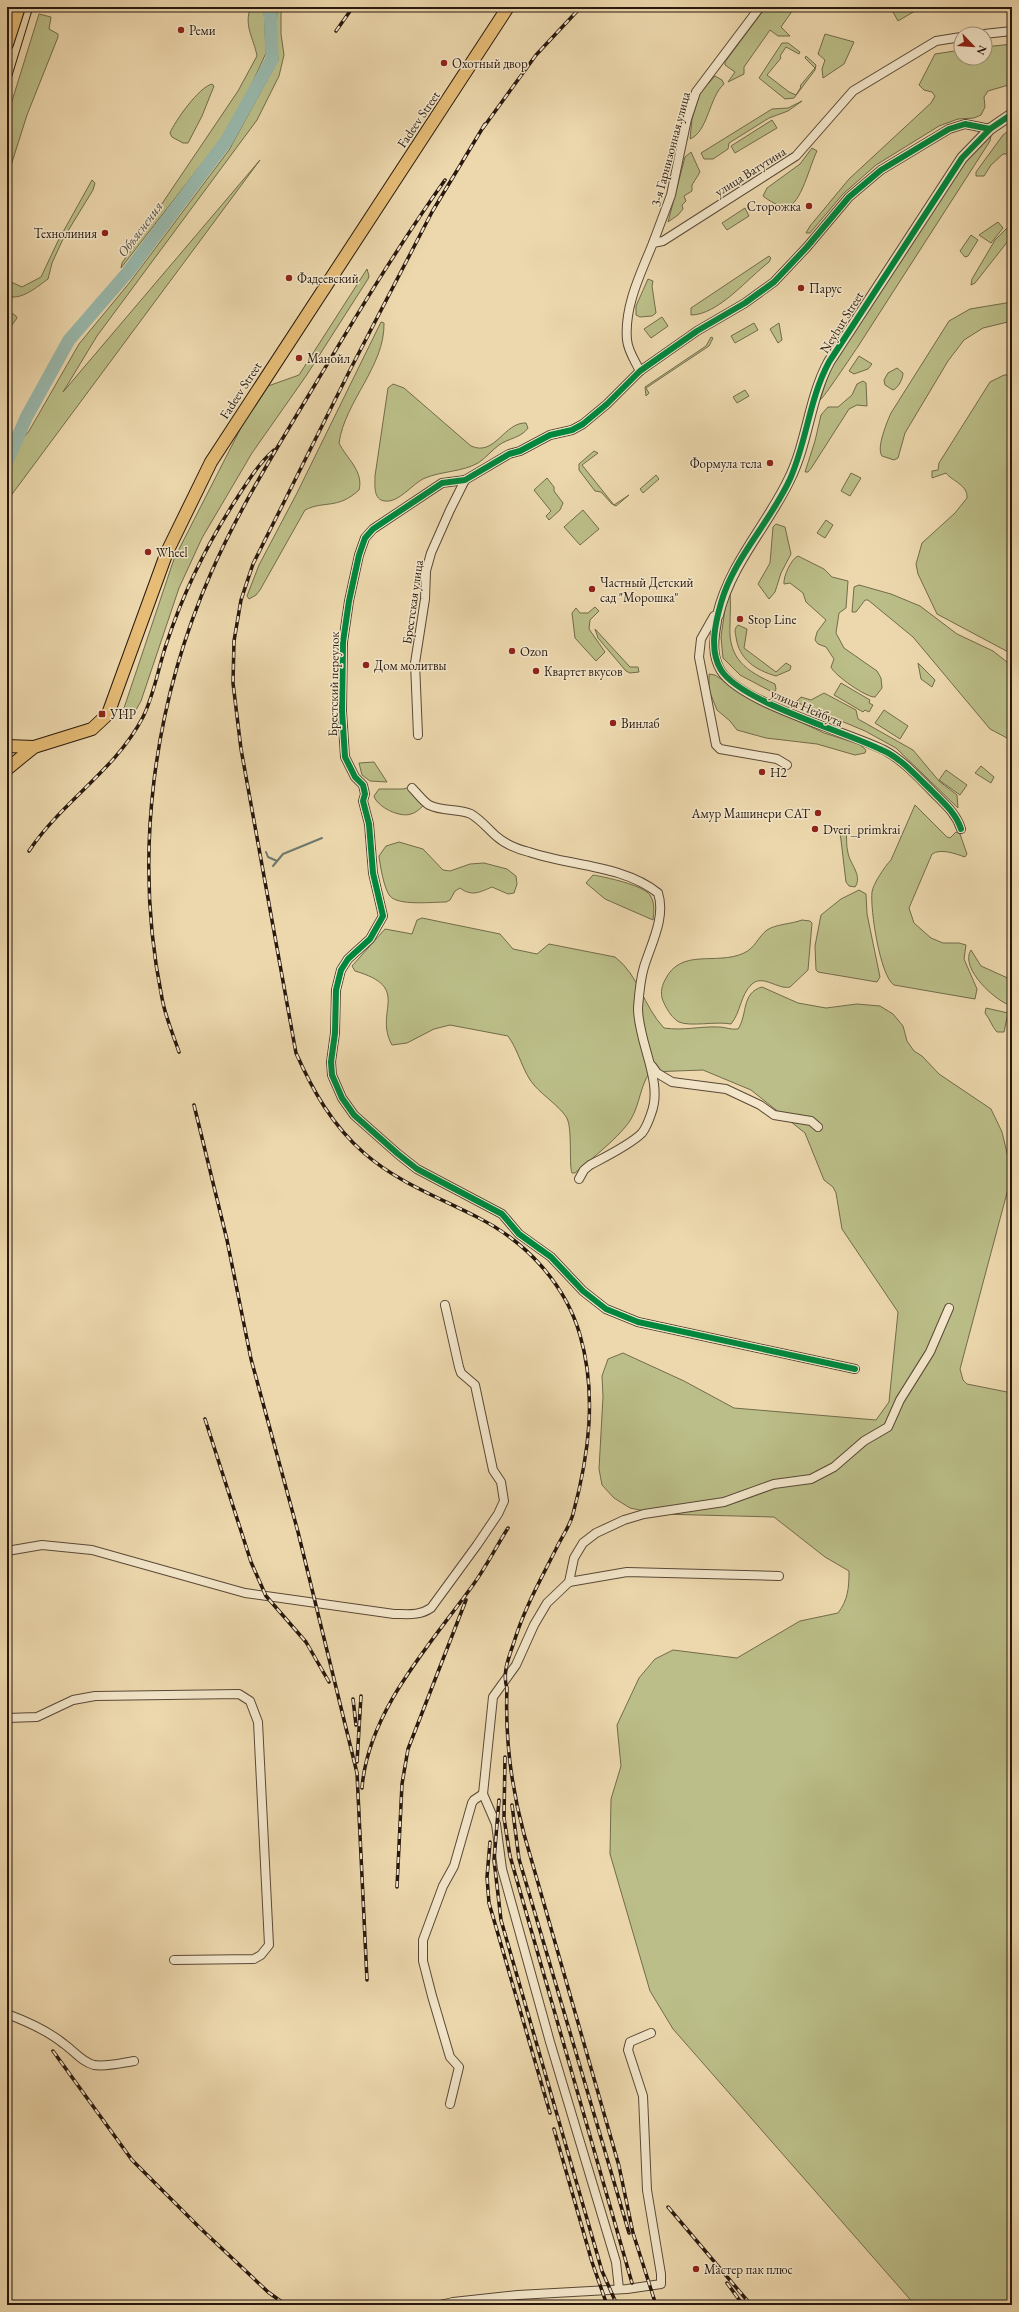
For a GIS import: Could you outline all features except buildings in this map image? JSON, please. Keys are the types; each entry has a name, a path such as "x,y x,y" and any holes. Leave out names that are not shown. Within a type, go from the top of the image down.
{"main road":[{"path":"7,44 19,7"},
{"name":"Fadeev Street","path":"7,769 34,747 92,729 108,714 162,565 211,462 508,7"},
{"path":"7,746 34,747"}],"street":[{"name":"3-я Гарнизонная улица","path":"653,243 671,195 687,119 696,92 760,7"},
{"path":"993,33 1012,30"},
{"name":"улица Ватутина","path":"653,243 663,241 796,156 810,142 829,116 853,91 936,41 953,38"},
{"name":"Neybut Street","path":"718,615 721,601 734,570 774,509 790,480 801,451 812,403 820,378 829,362 962,158 990,129 1012,114"},
{"path":"465,480 509,454 520,451 550,435 572,430 583,424 607,404 640,371 701,328 768,287 807,247 849,197 881,170 922,143 949,129 965,124 990,129"},
{"path":"640,371 627,340 628,320 638,282 653,243"},
{"name":"Брестский переулок","path":"465,480 451,480 430,489 401,512 373,529 366,538 359,555 344,642 342,711 345,757 355,777 363,786 366,794 363,801 369,824 373,873 383,916 370,939 348,959 341,970 336,990 335,1033 331,1062 332,1075 342,1098 354,1115 417,1169 502,1214 520,1234 551,1257 583,1291 606,1309 638,1322 855,1369"},
{"name":"Брестская улица","path":"418,736 415,663 425,599 426,571 431,553 465,480"},
{"path":"718,615 714,616 704,633 698,657 716,745 720,749 777,759 787,765"},
{"name":"улица Нейбута","path":"718,615 714,651 722,671 729,679 754,695 794,714 890,754 914,773 956,816 961,829"},
{"path":"412,788 429,805 442,809 464,812 476,818 496,836 512,846 568,864 621,874 647,885 658,893 660,904 657,930 641,977 638,1009 645,1050 652,1066 657,1073 672,1082 726,1089 760,1105 774,1115 811,1122 818,1127"},
{"path":"579,1179 584,1170 590,1165 642,1133 652,1114 655,1097 652,1066"},
{"path":"7,1551 42,1545 92,1550 245,1593 394,1614 418,1614 425,1612 431,1608 468,1558 498,1514 504,1501 501,1482 493,1470 475,1385 462,1374 459,1367 445,1305"},
{"path":"569,1582 574,1558 583,1543 593,1536 624,1520 644,1514 724,1502 774,1484 811,1479 834,1467 864,1441 888,1427 900,1400 930,1352 949,1308"},
{"path":"619,2290 616,2262 550,2042 502,1869 496,1824 483,1794 493,1697 519,1660 534,1625 547,1603 569,1582 627,1572 779,1576"},
{"path":"7,1718 37,1717 73,1700 95,1696 239,1694 250,1701 258,1722 269,1945 261,1955 254,1959 174,1960"},
{"path":"450,2104 459,2069 450,2057 432,1996 423,1961 423,1940 442,1886 454,1866 472,1803 483,1794"},
{"path":"7,2014 53,2036 84,2061 92,2064 102,2066 134,2061"},
{"path":"440,2305 453,2302 518,2295 649,2288 661,2284 647,2190 643,2096 628,2050 630,2042 651,2033"}],"green space":[{"path":"251,7 264,7 266,53 249,90 221,139 121,268 122,263 238,91 257,56 248,20"},
{"path":"277,7 285,7 281,13 281,34 284,55 279,76 257,120 97,336 63,392 260,160 7,501 7,457 29,431 79,344 130,282 229,150 278,60 276,34"},
{"path":"766,7 795,7 781,27 790,36 778,36 770,30 744,67 744,74 728,82 735,72 725,65 725,62"},
{"path":"902,7 913,7 915,11 898,21 893,12"},
{"path":"39,14 51,17 49,29 58,34 58,37 27,115 7,178 7,117"},
{"path":"825,34 854,42 844,64 823,78 822,69 825,60 818,54"},
{"path":"782,43 788,43 800,52 799,54 786,47 780,56 781,58 767,75 789,92 796,95 801,87 800,86 815,68 805,58 806,56 816,65 815,70 794,98 785,99 759,78"},
{"path":"1012,44 1012,84 988,91 984,97 985,107 981,115 974,118 958,119 939,126 876,165 843,194 810,233 806,233 810,226 849,179 931,103 935,96 932,92 924,90 919,85 935,54 953,51 953,66 993,66 993,46"},
{"path":"715,76 722,80 724,84 715,97 701,129 690,139 692,119 700,93"},
{"path":"212,84 214,86 202,116 188,143 183,143 172,137 170,133 188,105 201,91"},
{"path":"802,101 788,111 769,118 729,143 728,149 713,159 704,159 701,153 772,109 788,108"},
{"path":"772,120 777,128 735,153 731,146"},
{"path":"1012,128 1012,154 1003,154 991,165 984,176 976,176 976,172 1003,135"},
{"path":"991,136 990,141 857,348 820,400 832,364 964,162"},
{"path":"812,148 817,151 801,192 791,205 786,207 780,206 763,196 767,188 800,164"},
{"path":"691,152 700,172 692,185 692,191 684,196 686,201 682,205 683,209 678,215 668,222 685,157"},
{"path":"92,180 95,183 93,190 63,239 52,263 48,279 23,295 18,297 7,296 7,282 11,282 22,287 41,277 58,241"},
{"path":"745,208 749,216 727,230 722,223"},
{"path":"998,222 1003,228 991,243 979,235"},
{"path":"1012,223 1012,236 975,283 971,285 972,279 995,240"},
{"path":"971,235 978,240 968,256 965,257 960,251"},
{"path":"769,256 771,258 769,262 722,302 712,309 691,315 691,308"},
{"path":"367,269 369,276 368,279 306,376 252,453 202,538 179,588 141,701 132,717 123,716 124,708 174,559 249,412 268,386 299,375"},
{"path":"648,279 653,281 652,286 656,313 652,316 640,317 636,315 636,306"},
{"path":"1012,302 1012,321 983,328 964,340 948,361 905,433 898,458 894,460 882,456 880,452 881,441 891,413 949,321 970,309"},
{"path":"7,310 17,318 7,332"},
{"path":"662,317 668,326 651,338 644,329"},
{"path":"381,322 384,323 383,339 378,354 372,369 349,413 339,443 357,471 360,483 359,490 344,500 319,505 305,510 260,590 256,595 249,599 247,596 259,565 297,493"},
{"path":"754,323 758,330 735,343 731,336"},
{"path":"779,323 782,340 778,343 770,329"},
{"path":"711,337 713,338 709,346 646,388 649,393 646,396 645,387 706,346"},
{"path":"859,356 872,364 868,369 854,374 849,371"},
{"path":"897,368 903,373 903,375 898,385 893,390 885,385 884,380 888,373"},
{"path":"1004,375 1012,375 1012,654 937,614 918,574 916,564 922,543 955,513 967,498 967,494 962,486 946,473 932,478 932,471 938,470 939,463 990,382"},
{"path":"863,381 866,383 867,406 857,405 849,409 812,467 808,472 805,472 815,441 821,415 828,407 838,407 852,395 857,384"},
{"path":"393,384 404,388 471,446 479,448 487,447 518,424 526,423 528,428 522,434 499,445 484,459 472,466 425,478 395,499 390,501 381,500 378,498 375,488 375,476 388,388"},
{"path":"745,390 749,396 737,403 733,397"},
{"path":"594,451 598,453 582,465 614,505 601,492 595,491 579,470 579,464"},
{"path":"851,473 861,478 850,496 841,491"},
{"path":"656,475 659,479 643,493 640,489"},
{"path":"547,478 563,503 560,510 549,520 546,516 551,511 534,490"},
{"path":"629,495 616,506 614,505"},
{"path":"583,510 599,529 580,545 564,527"},
{"path":"826,520 833,525 825,538 817,533"},
{"path":"776,524 785,527 791,554 781,573 775,592 769,599 758,584 770,563 773,527"},
{"path":"798,556 824,569 832,577 848,581 846,608 839,613 836,633 844,648 877,671 881,678 882,688 875,697 858,690 833,671 831,667 834,659 826,647 818,644 815,640 817,632 826,620 806,602 803,593 790,583 784,584 788,568"},
{"path":"859,585 891,594 920,606 957,634 993,651 1012,666 1012,738 1007,738 990,729 913,637 868,600 865,600 856,612 852,612 854,587"},
{"path":"730,593 730,637 732,647 736,655 747,669 775,684 776,689 774,693 740,675 723,658 721,637 727,595"},
{"path":"595,607 599,611 590,620 589,629 605,652 596,661 575,638 572,613 576,608 580,613 588,613"},
{"path":"738,625 747,629 744,648 776,672 786,663 791,666 790,670 776,676 768,674 749,662 744,657 738,645 735,631"},
{"path":"595,629 630,667 638,667 639,672 630,673 626,671 598,638"},
{"path":"918,663 935,680 932,687 921,679"},
{"path":"709,674 715,675 751,699 824,733 859,744 866,750 865,753 855,755 817,744 766,738 737,730 730,721 717,710 709,690"},
{"path":"841,683 870,700 869,703 873,705 869,712 865,710 863,712 834,695"},
{"path":"824,693 856,710 858,719 913,750 939,781 957,795 958,808 896,748 865,731 796,702 801,697 811,700"},
{"path":"884,710 908,726 900,739 875,723"},
{"path":"374,762 387,782 370,781 362,775 359,763"},
{"path":"981,766 994,777 991,783 975,773"},
{"path":"946,770 967,785 960,795 939,780"},
{"path":"414,786 417,787 426,803 411,814 406,815 390,811 384,808 374,796 379,789 403,789"},
{"path":"915,805 947,837 950,838 956,832 960,834 967,854 965,857 944,852 936,852 932,854 909,908 914,923 931,938 943,943 959,943 966,945 964,959 977,989 975,999 894,985 884,969 874,927 872,892 880,875 891,860"},
{"path":"842,828 846,830 849,857 857,874 858,879 855,887 849,886 846,882 840,832"},
{"path":"399,842 423,849 443,870 450,871 470,864 484,863 507,869 516,876 517,884 514,893 508,894 492,887 476,893 464,891 460,888 455,891 450,900 446,902 425,903 400,901 394,899 388,893 384,883 379,856 386,846"},
{"path":"593,875 623,882 646,891 653,901 653,920 605,899 586,883"},
{"path":"859,890 866,894 867,914 880,977 877,982 818,972 816,970 815,946 821,915 841,899"},
{"path":"422,918 500,934 513,949 537,954 549,944 615,957 630,973 651,1010 664,1028 678,1029 721,1027 738,1029 748,999 755,990 762,987 798,1003 826,1008 857,1004 880,1006 893,1014 903,1026 907,1041 914,1051 922,1056 939,1074 991,1109 1002,1132 1012,1174 960,1369 963,1380 967,1384 1012,1393 1012,2305 915,2305 673,2029 650,1991 610,1854 611,1799 621,1766 617,1725 639,1678 655,1659 673,1650 737,1658 800,1621 838,1613 847,1594 849,1571 825,1557 774,1517 659,1514 630,1508 614,1498 602,1485 599,1469 603,1397 602,1376 608,1359 623,1353 684,1381 734,1408 876,1420 889,1402 898,1312 842,1229 836,1193 833,1187 824,1180 805,1133 751,1090 703,1070 650,1072 644,1083 634,1113 626,1126 597,1154 575,1173 572,1173 568,1121 563,1112 530,1080 508,1036 450,1025 434,1029 407,1043 392,1045 387,1033 386,1021 388,1002 387,993 383,985 372,978 355,971 352,966 385,929 412,934 417,920"},
{"path":"802,920 810,921 812,923 808,970 790,987 781,986 766,981 756,981 745,993 737,1014 731,1024 690,1024 679,1022 672,1017 663,1000 662,989 665,980 672,970 680,964 690,960 733,957 748,951 767,930 775,926"},
{"path":"971,950 981,966 1012,980 1012,1006 997,998 974,975 970,966 969,957"},
{"path":"986,1008 1008,1013 1004,1032 997,1032 995,1030 985,1013"}],"waterway":[{"name":"Объяснения","path":"7,461 27,416 69,340 128,272 227,140 272,59 270,7"},
{"path":"273,866 283,854 322,838"},
{"path":"266,852 268,857 277,861"}],"tram line":[{"path":"7,92 33,7"}],"railway":[{"path":"336,31 353,7"},
{"path":"483,128 536,55 581,7"},
{"path":"485,124 432,212 350,370 253,564 241,600 234,641 233,683 241,749 296,1053 309,1081 324,1107 342,1131 364,1153 404,1181 495,1227 527,1251 553,1281 564,1298 580,1335 588,1380 589,1424 587,1447 579,1492 572,1518 527,1607 508,1659 505,1677 507,1688 508,1743 512,1780 519,1816 619,2166 633,2233 656,2305"},
{"path":"179,1052 163,1005 153,944 149,890 149,836 154,782 162,728 175,675 191,623 211,573 245,504 359,312 409,232 445,180"},
{"path":"29,851 42,833 118,754 143,717 153,691 163,654 173,626 197,569 226,515 259,466 274,450"},
{"path":"194,1105 227,1240 251,1359 298,1532 357,1773 367,1980"},
{"path":"205,1419 251,1562 266,1596 306,1642 329,1682"},
{"path":"362,1788 367,1760 376,1732 388,1706 421,1655 478,1578 508,1528"},
{"path":"397,1887 402,1784 408,1749 466,1600"},
{"path":"357,1762 361,1696"},
{"path":"353,1699 356,1725"},
{"path":"505,1757 504,1818 510,1856 632,2283"},
{"path":"499,1800 494,1860 501,1920 602,2271 617,2305"},
{"path":"512,1805 519,1859 629,2233"},
{"path":"490,1842 487,1877 489,1903 550,2113"},
{"path":"53,2051 132,2160 199,2227 268,2292 286,2305"},
{"path":"554,2129 592,2262 607,2305"},
{"path":"668,2207 751,2305"},
{"path":"727,2283 743,2305"}],"cycle path":[{"path":"961,829 956,818 944,803 908,768 889,753 771,705 732,682 721,670 717,662 714,637 721,603 734,571 782,495 796,465 812,405 822,376 829,362 962,158 990,129 1012,114"},
{"path":"855,1369 638,1322 606,1309 583,1291 551,1257 519,1234 502,1214 417,1169 354,1115 342,1098 332,1075 331,1062 335,1033 336,990 341,970 348,959 370,939 383,916 373,873 369,824 363,801 365,794 363,785 355,777 345,757 342,711 343,642 349,601 359,555 365,538 373,529 442,483 465,480 509,454 520,451 550,435 572,430 583,424 607,404 640,371 697,331 745,303 774,282 807,247 849,197 881,170 949,129 965,124 990,129"}],"place":[{"name":"Реми","path":"181,30"},
{"name":"Охотный двор","path":"444,63"},
{"name":"Сторожка","path":"809,206"},
{"name":"Технолиния","path":"105,233"},
{"name":"Фадеевский","path":"289,278"},
{"name":"Парус","path":"801,288"},
{"name":"Манойл","path":"299,358"},
{"name":"Формула тела","path":"770,463"},
{"name":"Wheel","path":"148,552"},
{"name":"Частный Детский сад \"Морошка\"","path":"592,589"},
{"name":"Stop Line","path":"740,619"},
{"name":"Ozon","path":"512,651"},
{"name":"Дом молитвы","path":"366,665"},
{"name":"Квартет вкусов","path":"536,671"},
{"name":"УНР","path":"102,714"},
{"name":"Винлаб","path":"613,723"},
{"name":"H2","path":"762,772"},
{"name":"Амур Машинери CAT","path":"818,813"},
{"name":"Dveri_primkrai","path":"815,829"},
{"name":"Мастер пак плюс","path":"696,2269"}]}
